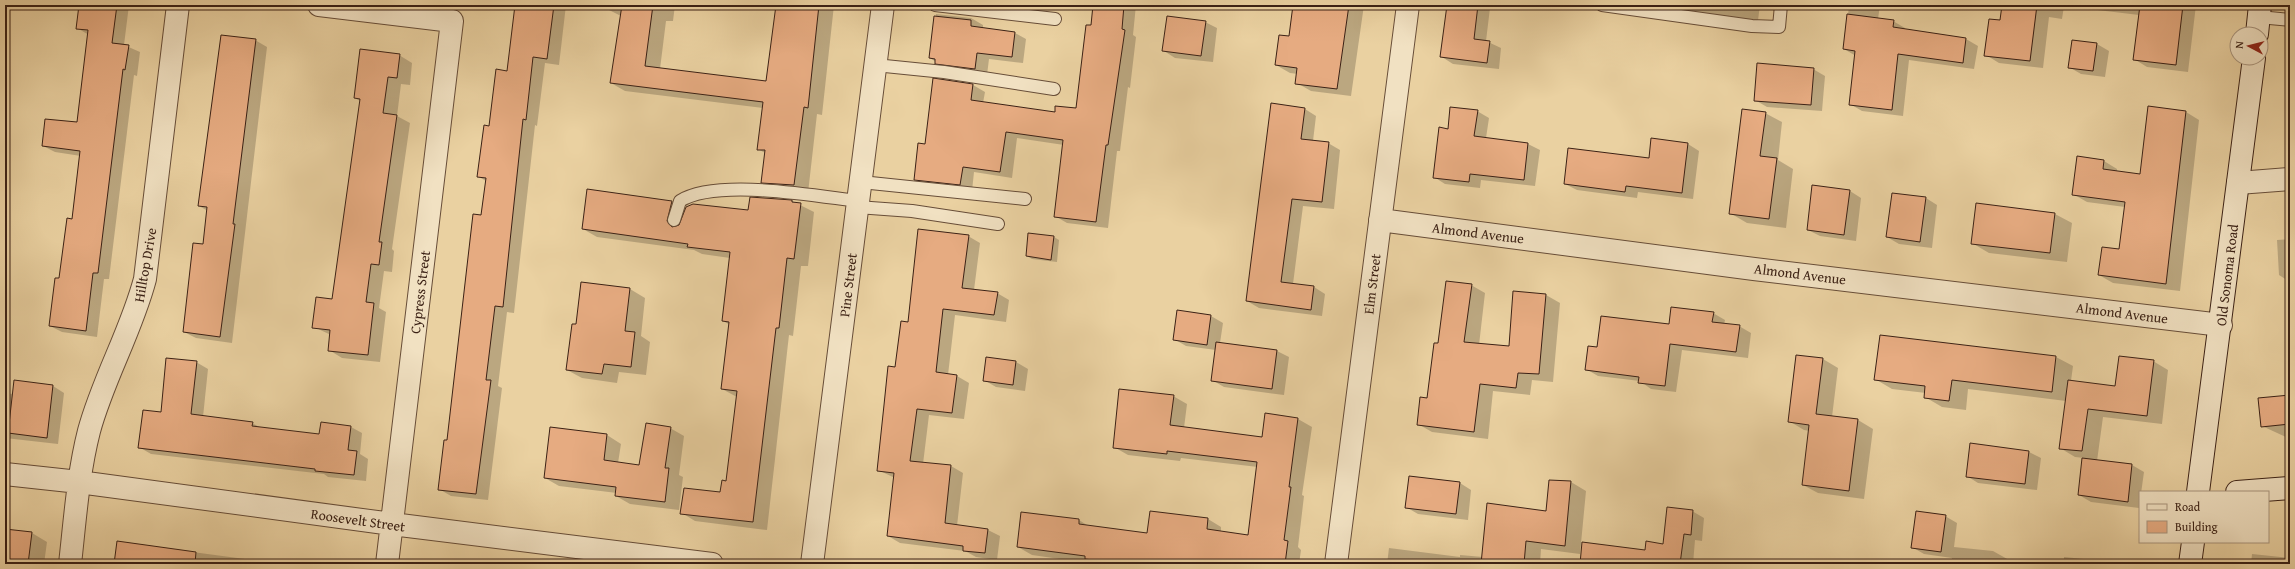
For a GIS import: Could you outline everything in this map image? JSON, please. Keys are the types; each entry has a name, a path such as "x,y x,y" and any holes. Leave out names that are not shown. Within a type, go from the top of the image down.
{"street":[{"name":"Hilltop Drive","path":"70,564 79,482 89,432 99,400 137,309 145,279 178,5"},
{"name":"Cypress Street","path":"319,5 452,21 387,564"},
{"name":"Pine Street","path":"812,564 883,5"},
{"name":"Elm Street","path":"1336,564 1408,5"},
{"name":"Old Sonoma Road","path":"2198,491 2253,66"},
{"path":"2238,183 2290,179"},
{"name":"Almond Avenue","path":"1380,220 1770,271 2220,325"},
{"name":"Roosevelt Street","path":"5,474 79,482 392,524 712,564"},
{"path":"2250,491 2290,488"},
{"path":"2190,564 2193,543"}],"lane":[{"path":"934,5 1055,20"},
{"path":"1602,5 1752,26 1778,27 1781,5"},
{"path":"2259,19 2290,20"},
{"path":"875,65 944,72 1054,89"},
{"path":"674,220 680,201 689,196 726,191 762,189 859,197 1025,199"},
{"path":"859,197 912,211 998,224"}],"building":[{"path":"79,5 117,5 112,43 129,45 125,70 123,69 98,273 93,273 86,331 49,326 55,278 59,278 67,218 72,219 80,151 42,146 45,119 77,122 88,30 76,29"},
{"path":"515,5 554,5 547,59 533,57 526,120 523,119 503,307 495,306 486,380 491,380 476,494 438,490 444,440 447,440 473,214 481,215 486,178 477,177 484,125 489,126 496,69 507,71"},
{"path":"622,5 653,5 645,66 766,81 776,5 819,5 808,108 804,107 794,185 761,183 765,150 757,150 763,102 610,83"},
{"path":"1093,5 1124,5 1122,29 1125,30 1108,145 1106,145 1096,222 1054,217 1063,140 1006,132 1000,172 963,167 960,185 914,180 918,143 925,144 933,78 973,84 971,100 1055,112 1055,106 1076,108 1086,25 1091,25"},
{"path":"1293,5 1349,5 1337,89 1295,84 1297,68 1275,65 1279,35 1289,36"},
{"path":"1447,5 1478,5 1474,39 1490,41 1487,63 1440,57"},
{"path":"2002,5 2037,5 2030,61 1984,56 1989,19 2000,20"},
{"path":"2140,5 2183,5 2176,65 2133,60"},
{"path":"1847,14 1894,20 1893,27 1966,38 1963,63 1898,54 1892,110 1849,105 1855,51 1843,49"},
{"path":"934,16 971,20 971,26 1015,32 1012,57 977,53 975,69 935,64 935,59 929,58"},
{"path":"1167,16 1206,21 1201,56 1162,51"},
{"path":"221,35 256,39 233,224 235,224 220,337 183,332 193,243 203,244 207,207 198,206"},
{"path":"2072,40 2097,43 2093,71 2068,68"},
{"path":"360,49 400,54 397,78 388,77 383,113 397,115 379,242 382,242 379,265 371,264 366,302 374,303 368,355 328,351 330,330 312,328 316,297 332,299 360,99 354,98"},
{"path":"1757,63 1814,68 1811,105 1754,101"},
{"path":"1271,103 1305,108 1301,139 1329,142 1322,202 1292,199 1281,282 1314,286 1311,310 1246,301"},
{"path":"2148,106 2186,111 2166,284 2098,275 2102,247 2119,249 2125,202 2072,195 2077,156 2104,160 2103,169 2140,174"},
{"path":"1450,107 1478,110 1474,136 1528,143 1524,180 1470,174 1469,182 1433,178 1439,127 1448,129"},
{"path":"1742,109 1766,112 1760,156 1777,158 1769,219 1729,214"},
{"path":"1651,138 1688,143 1682,193 1626,186 1625,192 1564,184 1568,148 1649,158"},
{"path":"1812,185 1850,190 1844,235 1807,230"},
{"path":"587,189 672,201 667,221 672,227 679,225 686,207 693,204 748,210 750,197 792,200 792,202 801,203 794,259 787,258 779,328 776,328 753,522 680,514 684,488 720,492 722,480 726,481 737,391 721,389 729,322 722,321 730,252 687,247 688,244 582,229"},
{"path":"1892,193 1926,197 1920,242 1886,237"},
{"path":"1976,203 2055,213 2050,253 1971,244"},
{"path":"918,229 969,235 962,288 998,292 994,315 943,309 936,372 957,375 952,413 917,409 910,461 951,465 945,523 988,529 985,553 963,551 963,546 887,536 894,473 877,471 888,366 895,367 901,321 908,322"},
{"path":"1028,233 1054,236 1051,260 1026,256"},
{"path":"1446,281 1472,284 1464,342 1509,346 1513,291 1546,294 1539,374 1518,373 1516,388 1480,384 1474,432 1417,425 1420,397 1427,398 1434,343 1438,343"},
{"path":"581,282 630,288 625,331 635,332 631,367 604,364 602,374 566,370 572,324 576,324"},
{"path":"1671,307 1714,312 1712,322 1740,325 1736,352 1670,344 1665,386 1638,383 1639,377 1585,370 1588,346 1597,347 1601,316 1669,324"},
{"path":"1177,310 1211,315 1207,345 1173,340"},
{"path":"1880,335 2056,356 2052,392 1952,380 1949,401 1924,398 1925,386 1874,380"},
{"path":"1216,342 1277,350 1272,389 1211,381"},
{"path":"1796,355 1823,358 1816,414 1858,419 1849,491 1802,485 1809,425 1788,422"},
{"path":"2119,356 2154,360 2147,416 2088,409 2082,451 2059,449 2068,380 2115,386"},
{"path":"986,357 1016,361 1013,385 983,381"},
{"path":"166,358 197,361 191,414 253,422 252,426 319,434 321,422 351,426 348,450 357,451 354,475 138,448 143,410 161,412"},
{"path":"14,380 53,385 47,438 8,433"},
{"path":"1119,389 1174,395 1170,425 1262,437 1265,413 1298,418 1284,540 1288,541 1285,564 1125,564 1085,559 1085,556 1017,547 1021,512 1079,519 1079,524 1147,533 1150,511 1208,518 1207,529 1248,535 1257,462 1167,451 1167,454 1113,448"},
{"path":"2290,395 2290,424 2261,427 2258,398"},
{"path":"646,423 671,427 665,468 669,468 665,502 615,496 616,487 544,478 550,427 607,434 604,460 639,465"},
{"path":"1970,443 2029,451 2025,484 1966,477"},
{"path":"2082,458 2132,464 2128,502 2078,495"},
{"path":"1409,476 1460,482 1456,514 1405,508"},
{"path":"1549,480 1571,481 1565,546 1526,541 1524,564 1481,564 1487,503 1546,511"},
{"path":"1667,507 1693,510 1691,535 1684,534 1680,564 1580,564 1582,542 1645,550 1646,541 1663,544"},
{"path":"1916,511 1946,515 1941,552 1911,548"},
{"path":"5,529 32,532 28,564 5,564"},
{"path":"117,541 196,552 195,564 114,564"}]}
